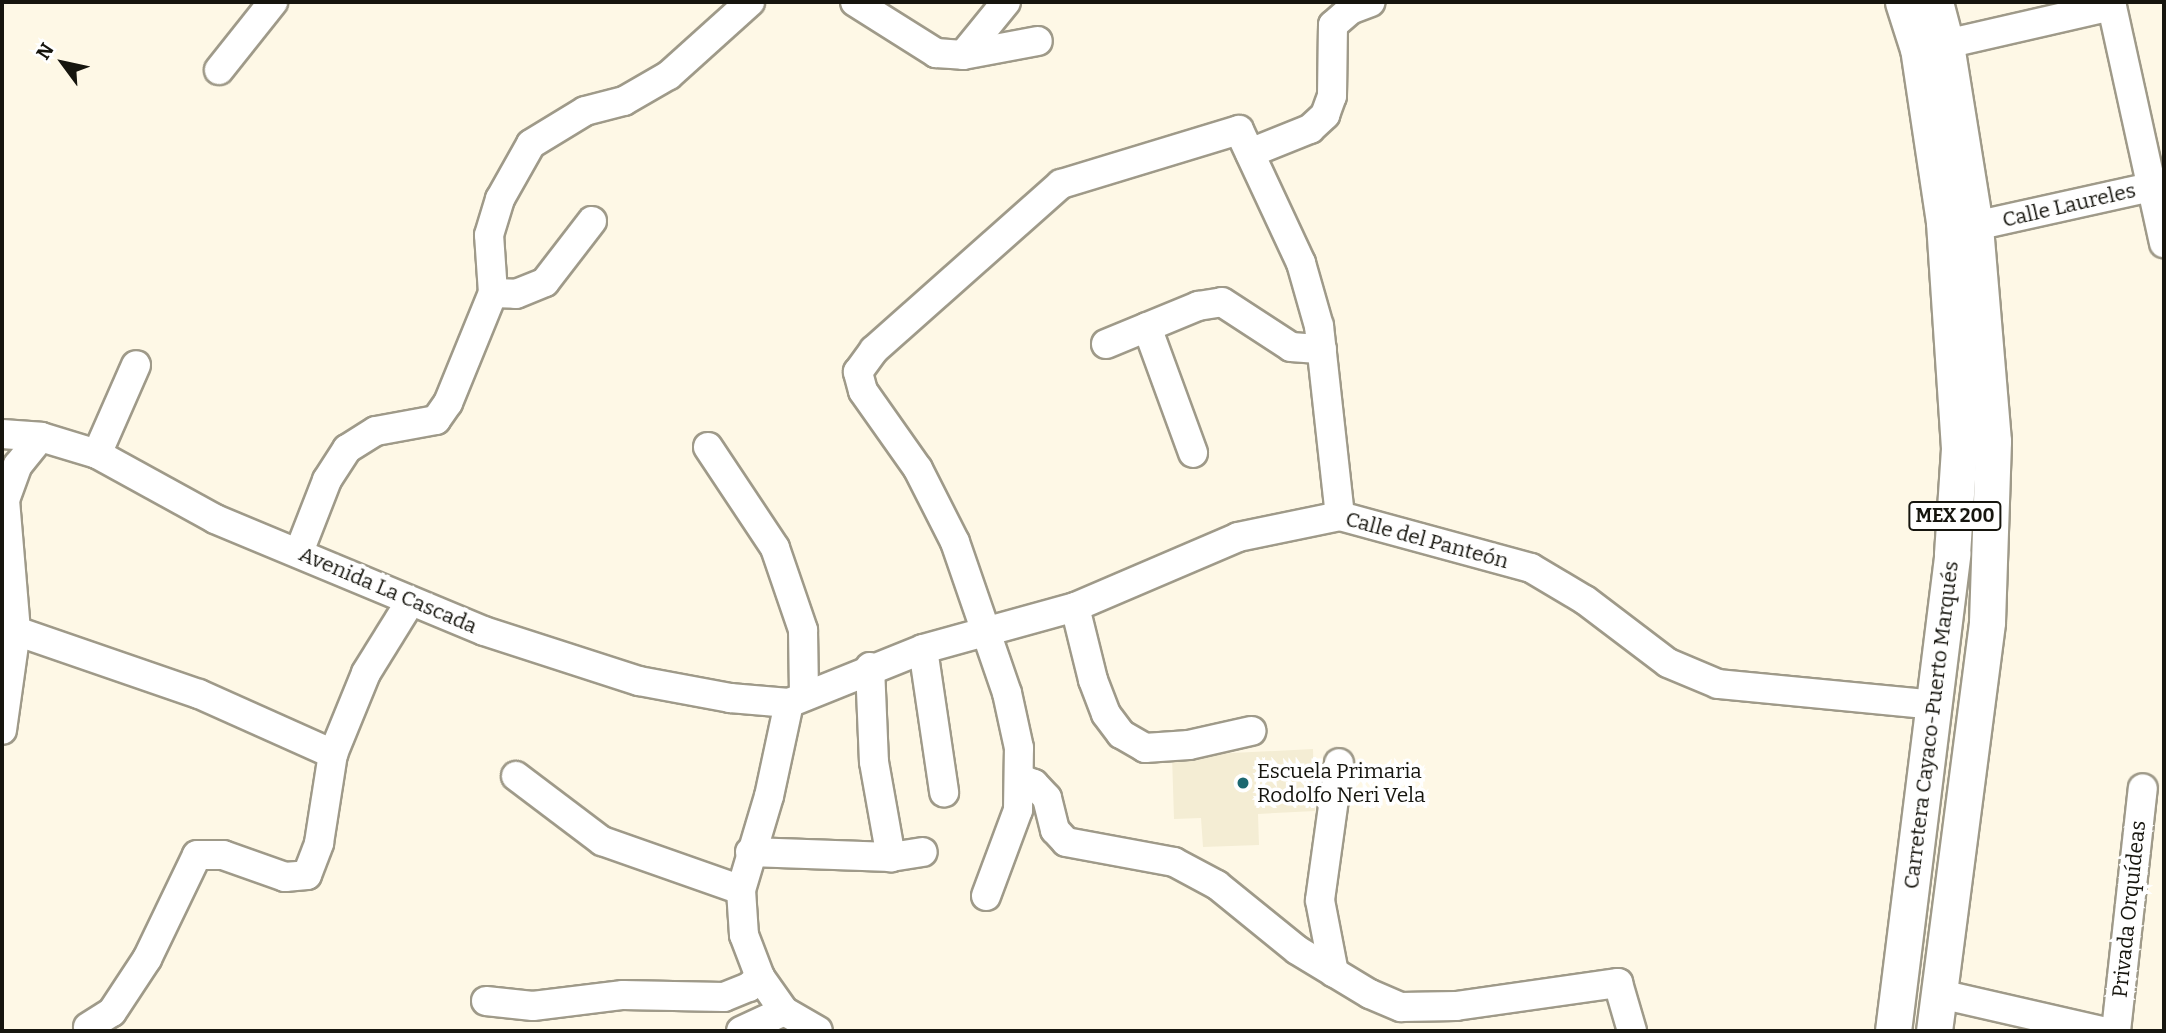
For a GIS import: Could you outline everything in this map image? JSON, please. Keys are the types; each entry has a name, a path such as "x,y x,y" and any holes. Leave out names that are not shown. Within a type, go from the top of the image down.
{"main road":[{"name":"Carretera Cayaco-Puerto Marqués","path":"1893,1031 1935,705 1952,554 1959,448 1944,222 1918,49 1903,2"},
{"name":"Carretera Cayaco-Puerto Marqués","path":"1934,1031 1930,991 1987,622 1993,441 1975,226 1947,44 1935,2"},
{"path":"1915,1031 1930,991 1966,650 1952,554"}],"street":[{"path":"219,70 273,2"},
{"path":"299,552 327,480 348,449 376,431 436,420 442,411 493,293 489,235 500,199 531,144 586,111 624,101 668,75 750,2"},
{"path":"855,2 887,10 936,52 963,55 1038,41"},
{"path":"963,55 1006,2"},
{"path":"986,896 1018,810 1021,779 1007,693 988,632 949,530 918,469 863,391 858,372 874,350 1061,184 1245,141 1310,129 1325,115 1332,96 1333,25 1350,10 1371,2"},
{"path":"1947,44 2112,4 2159,185 2164,243"},
{"path":"1245,141 1301,262 1322,349 1340,516"},
{"name":"Calle Laureles","path":"1975,226 2159,185"},
{"path":"493,293 516,294 545,282 592,221"},
{"path":"1106,344 1198,306 1222,302 1291,347 1322,349"},
{"path":"1147,327 1193,453"},
{"path":"97,454 136,365"},
{"name":"Avenida La Cascada","path":"2,434 41,437 97,454 215,519 299,552 410,602 639,681 694,693 797,699"},
{"path":"2,730 16,631 5,500 18,465 41,437"},
{"path":"708,447 775,548 803,630 797,699 741,890 744,935 760,977 784,1011 818,1031"},
{"name":"Calle del Panteón","path":"797,699 870,667 923,649 1075,607 1237,537 1340,516 1531,568 1585,600 1668,663 1718,684 1935,705"},
{"path":"88,1027 112,1012 147,959 197,855 223,855 285,877 307,875 319,843 333,754 366,673 410,602"},
{"path":"1075,607 1093,680 1106,714 1121,734 1145,748 1189,745 1251,731"},
{"path":"16,631 199,694 333,754"},
{"path":"923,649 944,792"},
{"path":"870,667 874,762 891,857"},
{"path":"1334,973 1320,900 1339,763"},
{"path":"516,776 603,841 741,890"},
{"path":"1021,779 1034,785 1047,798 1055,830 1066,842 1174,862 1217,885 1297,950 1334,973 1401,1007 1456,1006 1618,983 1632,1031"},
{"name":"Privada Orquídeas","path":"2116,1031 2143,788"},
{"path":"750,852 891,857 923,852"},
{"path":"486,1001 533,1006 623,995 724,996 749,987 760,977"},
{"path":"1930,991 2101,1031"},
{"path":"741,1031 784,1011"}],"shaded area":[{"name":"Escuela Primaria Rodolfo Neri Vela","path":"1313,749 1315,811 1258,814 1259,845 1203,847 1201,818 1174,819 1172,756"}],"place":[{"name":"Escuela Primaria Rodolfo Neri Vela","path":"1243,783"}]}
